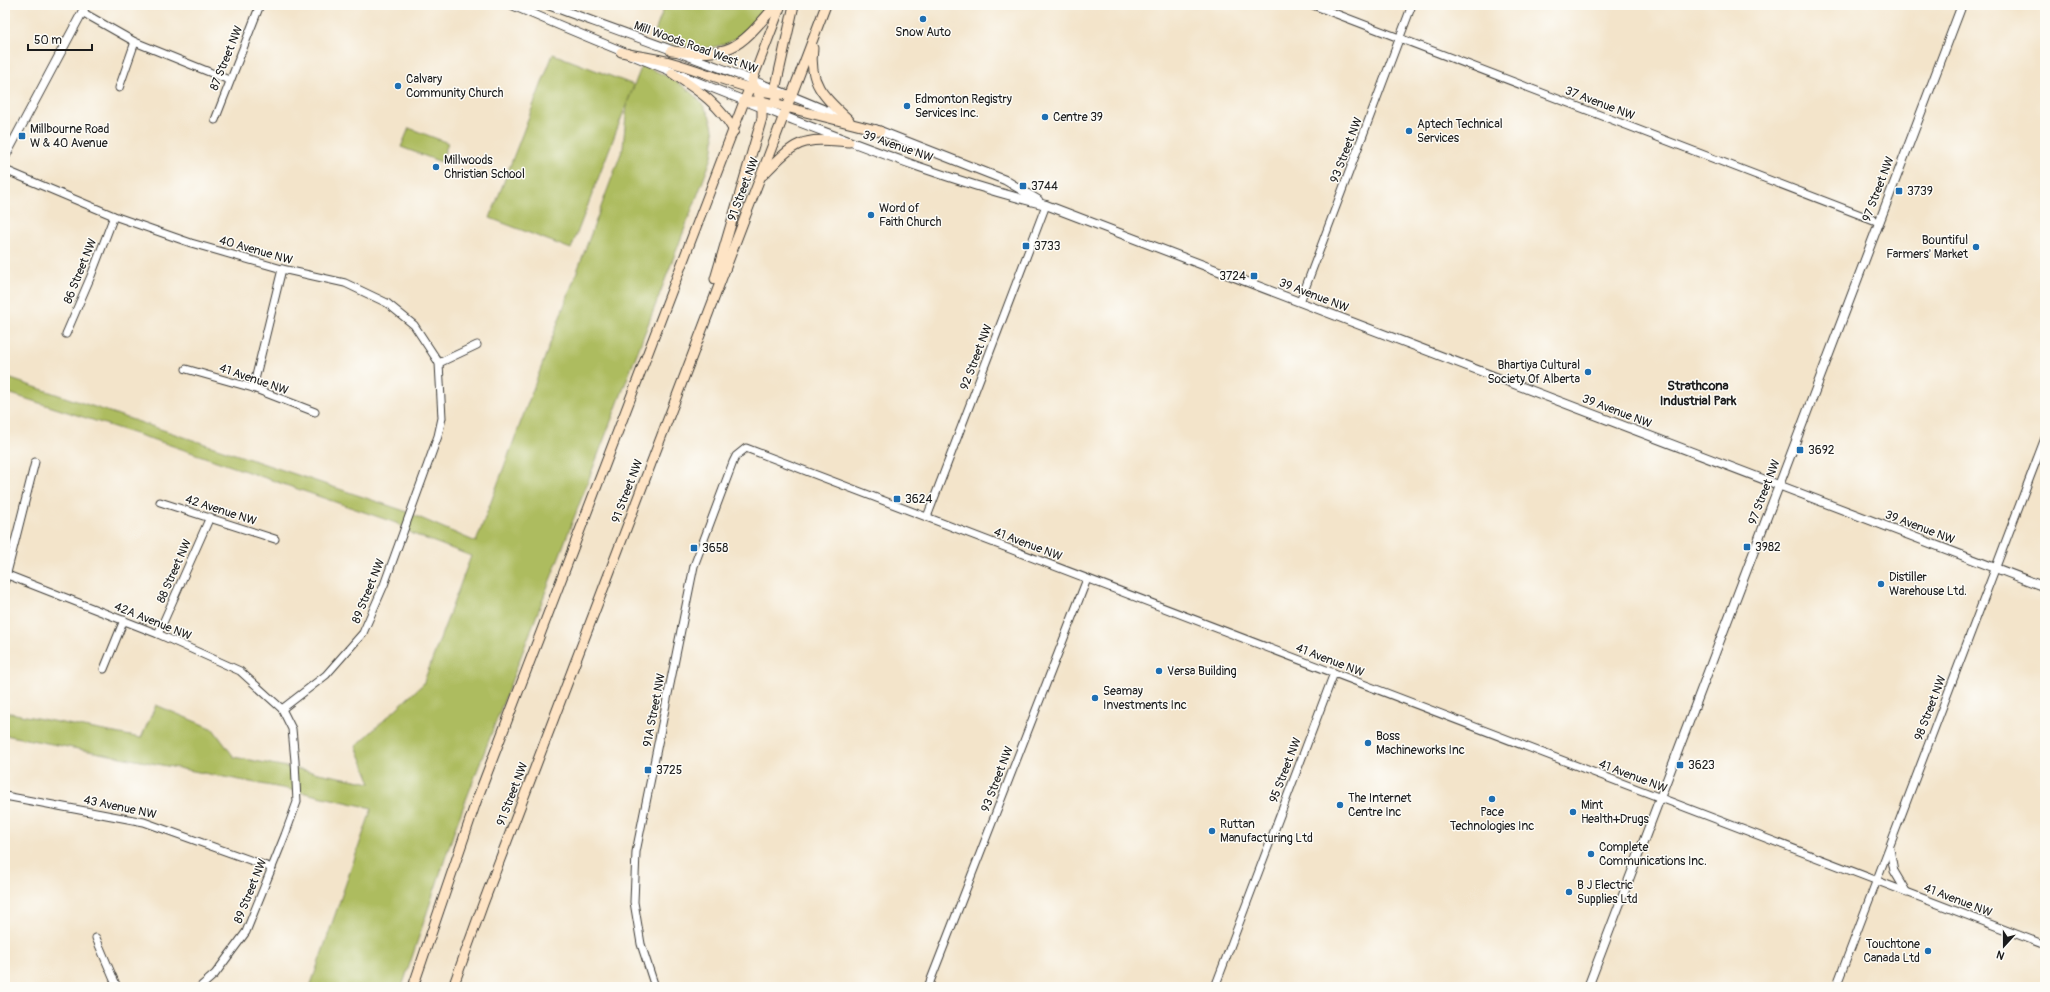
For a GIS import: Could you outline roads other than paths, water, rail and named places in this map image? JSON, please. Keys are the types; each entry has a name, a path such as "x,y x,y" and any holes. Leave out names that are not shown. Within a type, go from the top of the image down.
{"main road":[{"path":"671,51 705,54 724,50 736,45 755,30 776,5"},
{"path":"413,987 476,802 744,101 753,87 781,5"},
{"path":"783,110 776,92 794,5"},
{"name":"91 Street NW","path":"453,987 698,336 760,179 783,110 792,95 826,5"},
{"path":"815,33 812,56 814,80 824,96 850,120"},
{"path":"621,52 670,62 753,87 792,95"},
{"path":"672,73 715,104 725,115 734,130"},
{"path":"698,336 762,118 762,104 753,87"},
{"path":"744,101 880,131"},
{"path":"760,179 786,151 800,142 822,139 849,142"}],"street":[{"name":"87 Street NW","path":"215,120 229,80 260,5"},
{"path":"512,5 621,52 744,101"},
{"name":"Mill Woods Road West NW","path":"548,5 671,51 753,87"},
{"name":"37 Avenue NW","path":"1313,5 1878,222"},
{"name":"93 Street NW","path":"1300,302 1412,5"},
{"name":"97 Street NW","path":"1588,987 1878,222 1962,5"},
{"path":"5,157 84,9 135,42 229,80"},
{"path":"119,88 135,42"},
{"name":"39 Avenue NW","path":"792,95 850,120 1005,180 1046,205"},
{"name":"39 Avenue NW","path":"783,110 849,142 1004,195 1046,205 2045,587"},
{"name":"40 Avenue NW","path":"5,170 114,216 191,243 282,269 345,283 387,303 414,325 439,363"},
{"name":"92 Street NW","path":"927,517 1046,205"},
{"name":"86 Street NW","path":"66,334 91,276 114,216"},
{"path":"253,388 282,269"},
{"path":"439,363 477,345"},
{"name":"89 Street NW","path":"200,987 216,974 246,932 297,802 292,729 282,709 326,675 363,633 384,585 438,436 442,418 439,363"},
{"name":"41 Avenue NW","path":"186,369 253,388 315,412"},
{"name":"98 Street NW","path":"1836,987 2045,438"},
{"name":"41 Avenue NW","path":"746,448 2045,945"},
{"name":"91A Street NW","path":"655,987 641,944 634,902 636,852 694,566 733,462 736,456 746,448"},
{"path":"6,576 35,462"},
{"name":"42 Avenue NW","path":"160,502 275,539"},
{"name":"88 Street NW","path":"158,634 210,517"},
{"name":"42A Avenue NW","path":"6,576 124,620 240,672 282,709"},
{"name":"93 Street NW","path":"928,987 1087,579"},
{"path":"104,669 124,620"},
{"name":"95 Street NW","path":"1215,987 1334,673"},
{"name":"43 Avenue NW","path":"5,796 144,822 272,868"},
{"name":"41 Avenue NW","path":"1889,848 1894,871 1907,893"},
{"path":"96,938 117,987"}],"place":[{"name":"Snow Auto","path":"923,19"},
{"name":"Calvary Community Church","path":"398,86"},
{"name":"Edmonton Registry Services Inc.","path":"907,106"},
{"name":"Centre 39","path":"1045,117"},
{"name":"Aptech Technical Services","path":"1409,131"},
{"name":"Millbourne Road W & 40 Avenue","path":"22,136"},
{"name":"Millwoods Christian School","path":"436,167"},
{"name":"3744","path":"1023,186"},
{"name":"3739","path":"1899,191"},
{"name":"Word of Faith Church","path":"871,215"},
{"name":"3733","path":"1026,246"},
{"name":"Bountiful Farmers' Market","path":"1976,247"},
{"name":"3724","path":"1254,276"},
{"name":"Bhartiya Cultural Society Of Alberta","path":"1588,372"},
{"name":"3692","path":"1800,450"},
{"name":"3624","path":"897,499"},
{"name":"3982","path":"1747,547"},
{"name":"3658","path":"694,548"},
{"name":"Distiller Warehouse Ltd.","path":"1881,584"},
{"name":"Versa Building","path":"1159,671"},
{"name":"Seamay Investments Inc","path":"1095,698"},
{"name":"Boss Machineworks Inc","path":"1368,743"},
{"name":"3623","path":"1680,765"},
{"name":"3725","path":"648,770"},
{"name":"Pace Technologies Inc","path":"1492,799"},
{"name":"The Internet Centre Inc","path":"1340,805"},
{"name":"Mint Health+Drugs","path":"1573,812"},
{"name":"Ruttan Manufacturing Ltd","path":"1212,831"},
{"name":"Complete Communications Inc.","path":"1591,854"},
{"name":"B J Electric Supplies Ltd","path":"1569,892"},
{"name":"Touchtone Canada Ltd","path":"1928,951"}],"district":[{"name":"Strathcona Industrial Park","path":"1698,392"}]}
